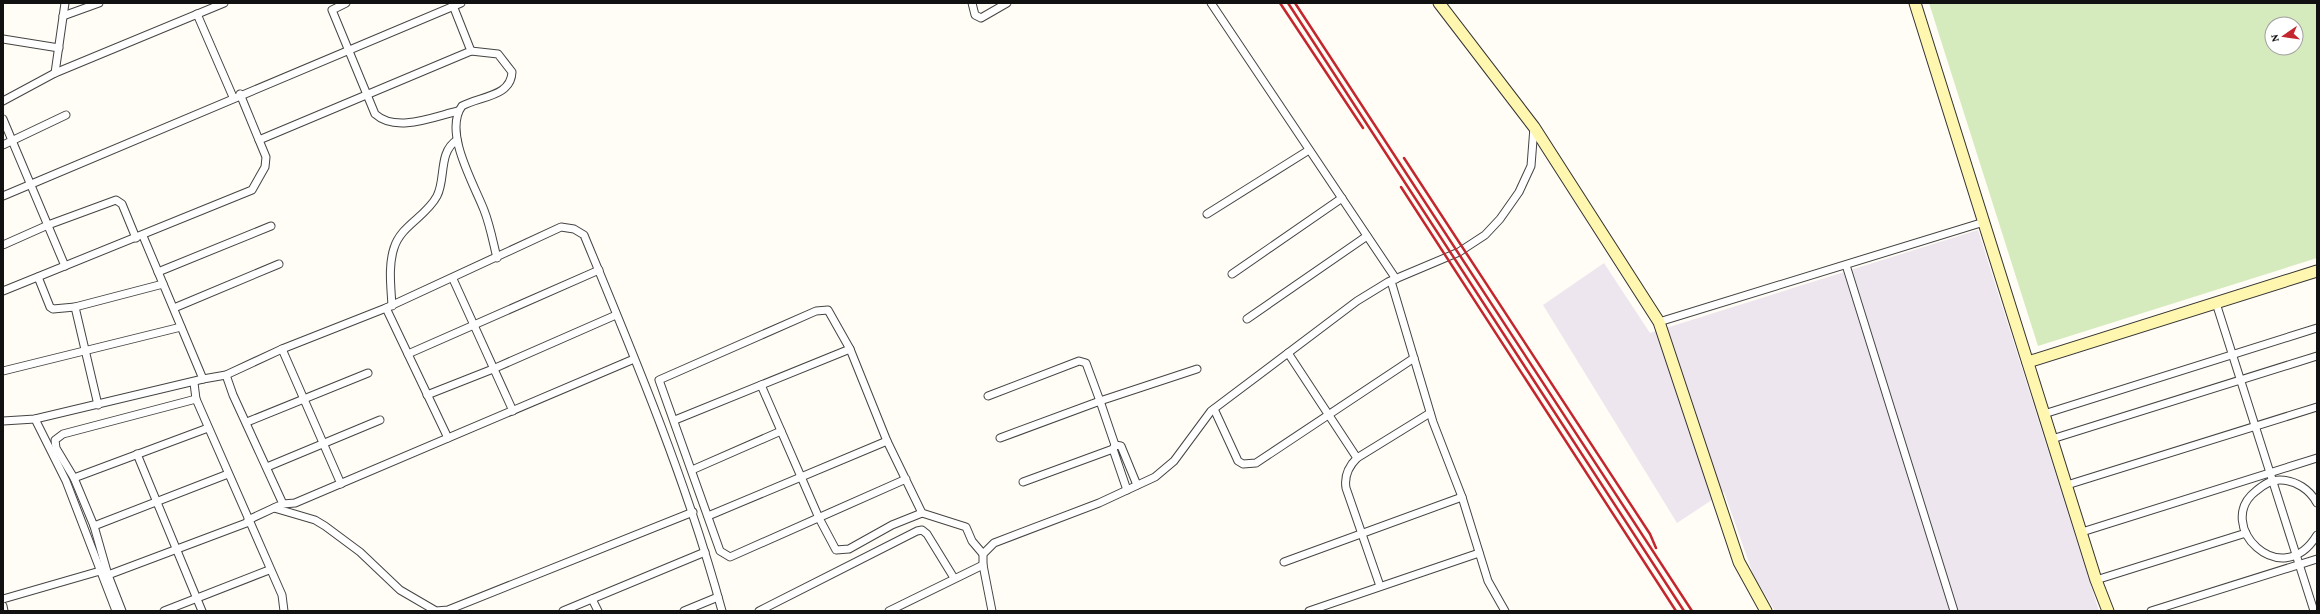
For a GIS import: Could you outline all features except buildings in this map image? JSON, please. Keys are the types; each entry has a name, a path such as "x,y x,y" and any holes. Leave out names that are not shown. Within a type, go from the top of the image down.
{"main road":[{"path":"1439,3 1534,127 1659,322 1740,562 1766,611"},
{"path":"1915,3 2096,580 2108,611"},
{"path":"2028,362 2317,271"}],"street":[{"path":"55,73 65,3"},
{"path":"63,16 99,3"},
{"path":"3,101 55,73 224,3"},
{"path":"258,140 367,94 471,52 498,54 512,72 512,80 509,86 502,91 467,103 458,111 400,124 383,121 375,114 367,94 330,6 346,3"},
{"path":"972,3 975,15 981,18 1007,3"},
{"path":"1210,3 1342,198 1394,280 1414,358 1430,412 1462,497 1491,589 1505,611"},
{"path":"3,196 455,4 471,52"},
{"path":"3,291 140,237 252,190 267,161 197,14"},
{"path":"3,39 59,48"},
{"path":"458,111 455,122 457,140 485,212 497,258"},
{"path":"3,145 66,115"},
{"path":"3,119 65,266"},
{"path":"983,554 994,543 1099,503 1155,477 1174,461 1214,409 1357,301 1394,280 1459,252 1485,234 1500,219 1518,192 1532,166 1534,127"},
{"path":"448,438 408,354 389,307 390,268 394,246 400,234 432,204 437,196 443,173 445,153 457,140"},
{"path":"1207,214 1309,150"},
{"path":"1232,274 1342,198"},
{"path":"3,245 48,225 116,200 122,204 164,284 204,379"},
{"path":"1659,322 1984,222"},
{"path":"158,272 271,226"},
{"path":"3,421 35,419 226,375 282,349 389,307 453,279 561,227 574,229 584,235 634,359 693,512 722,611"},
{"path":"1247,320 1367,236"},
{"path":"174,308 279,264"},
{"path":"1846,265 1954,611"},
{"path":"408,354 599,270"},
{"path":"38,277 50,307 53,309 75,307 164,284"},
{"path":"453,279 513,411"},
{"path":"2216,303 2314,611"},
{"path":"75,307 84,352 98,405"},
{"path":"906,479 730,557 720,551 675,420 659,383 663,377 816,311 824,309 830,312 850,349 887,441 906,479 922,514"},
{"path":"427,395 493,369 616,315"},
{"path":"3,371 182,327"},
{"path":"2044,414 2317,328"},
{"path":"282,349 341,484"},
{"path":"675,420 850,349"},
{"path":"1288,353 1357,458"},
{"path":"2052,439 2317,356"},
{"path":"1214,409 1238,461 1243,464 1256,463 1414,358"},
{"path":"108,575 178,550 248,521 283,504 295,503 634,359"},
{"path":"988,396 1084,361 1100,401 1127,490"},
{"path":"1000,438 1100,401 1197,369"},
{"path":"247,422 368,373"},
{"path":"226,375 233,395 247,422 283,504"},
{"path":"194,382 196,399 269,570 282,595 284,611"},
{"path":"761,385 819,518 833,547 836,550 842,551 892,525 922,514 966,527 972,541 983,554 983,565 992,611"},
{"path":"122,611 108,575 94,526 74,478 56,448 57,437 196,399"},
{"path":"2067,485 2255,425 2317,407"},
{"path":"1380,586 1345,483 1348,471 1357,458 1430,412"},
{"path":"35,419 66,481 116,611"},
{"path":"267,467 380,420"},
{"path":"74,478 208,428"},
{"path":"692,470 781,431"},
{"path":"708,516 800,476 887,441"},
{"path":"1023,482 1114,447 1121,446 1137,485"},
{"path":"137,454 202,611"},
{"path":"2082,532 2317,458"},
{"path":"94,526 228,474"},
{"path":"2317,503 2308,491 2295,482 2272,481 2251,494 2245,506 2242,521 2246,533 2254,547 2268,556 2281,558 2296,556 2310,546 2317,535"},
{"path":"1284,562 1462,497"},
{"path":"274,508 315,520 325,526 360,552 400,590 436,611 448,610 693,512"},
{"path":"759,611 917,531 922,530 927,534 954,578"},
{"path":"2096,580 2246,533"},
{"path":"563,611 705,552"},
{"path":"1309,611 1479,553"},
{"path":"2151,611 2317,559"},
{"path":"889,611 983,565"},
{"path":"164,611 269,570"},
{"path":"3,599 100,572"},
{"path":"684,611 718,597"},
{"path":"592,599 598,611"},
{"path":"3,606 4,611"}],"shaded area":[{"path":"1978,230 2099,611 1775,611 1753,574 1724,492 1677,523 1543,305 1604,263 1650,333"}],"green space":[{"path":"1929,3 2317,3 2317,258 2038,346"}],"railway":[{"path":"1280,3 1363,128"},
{"path":"1288,3 1684,611"},
{"path":"1295,3 1692,611"},
{"path":"1404,158 1650,534 1656,548"},
{"path":"1401,187 1676,611"}]}
